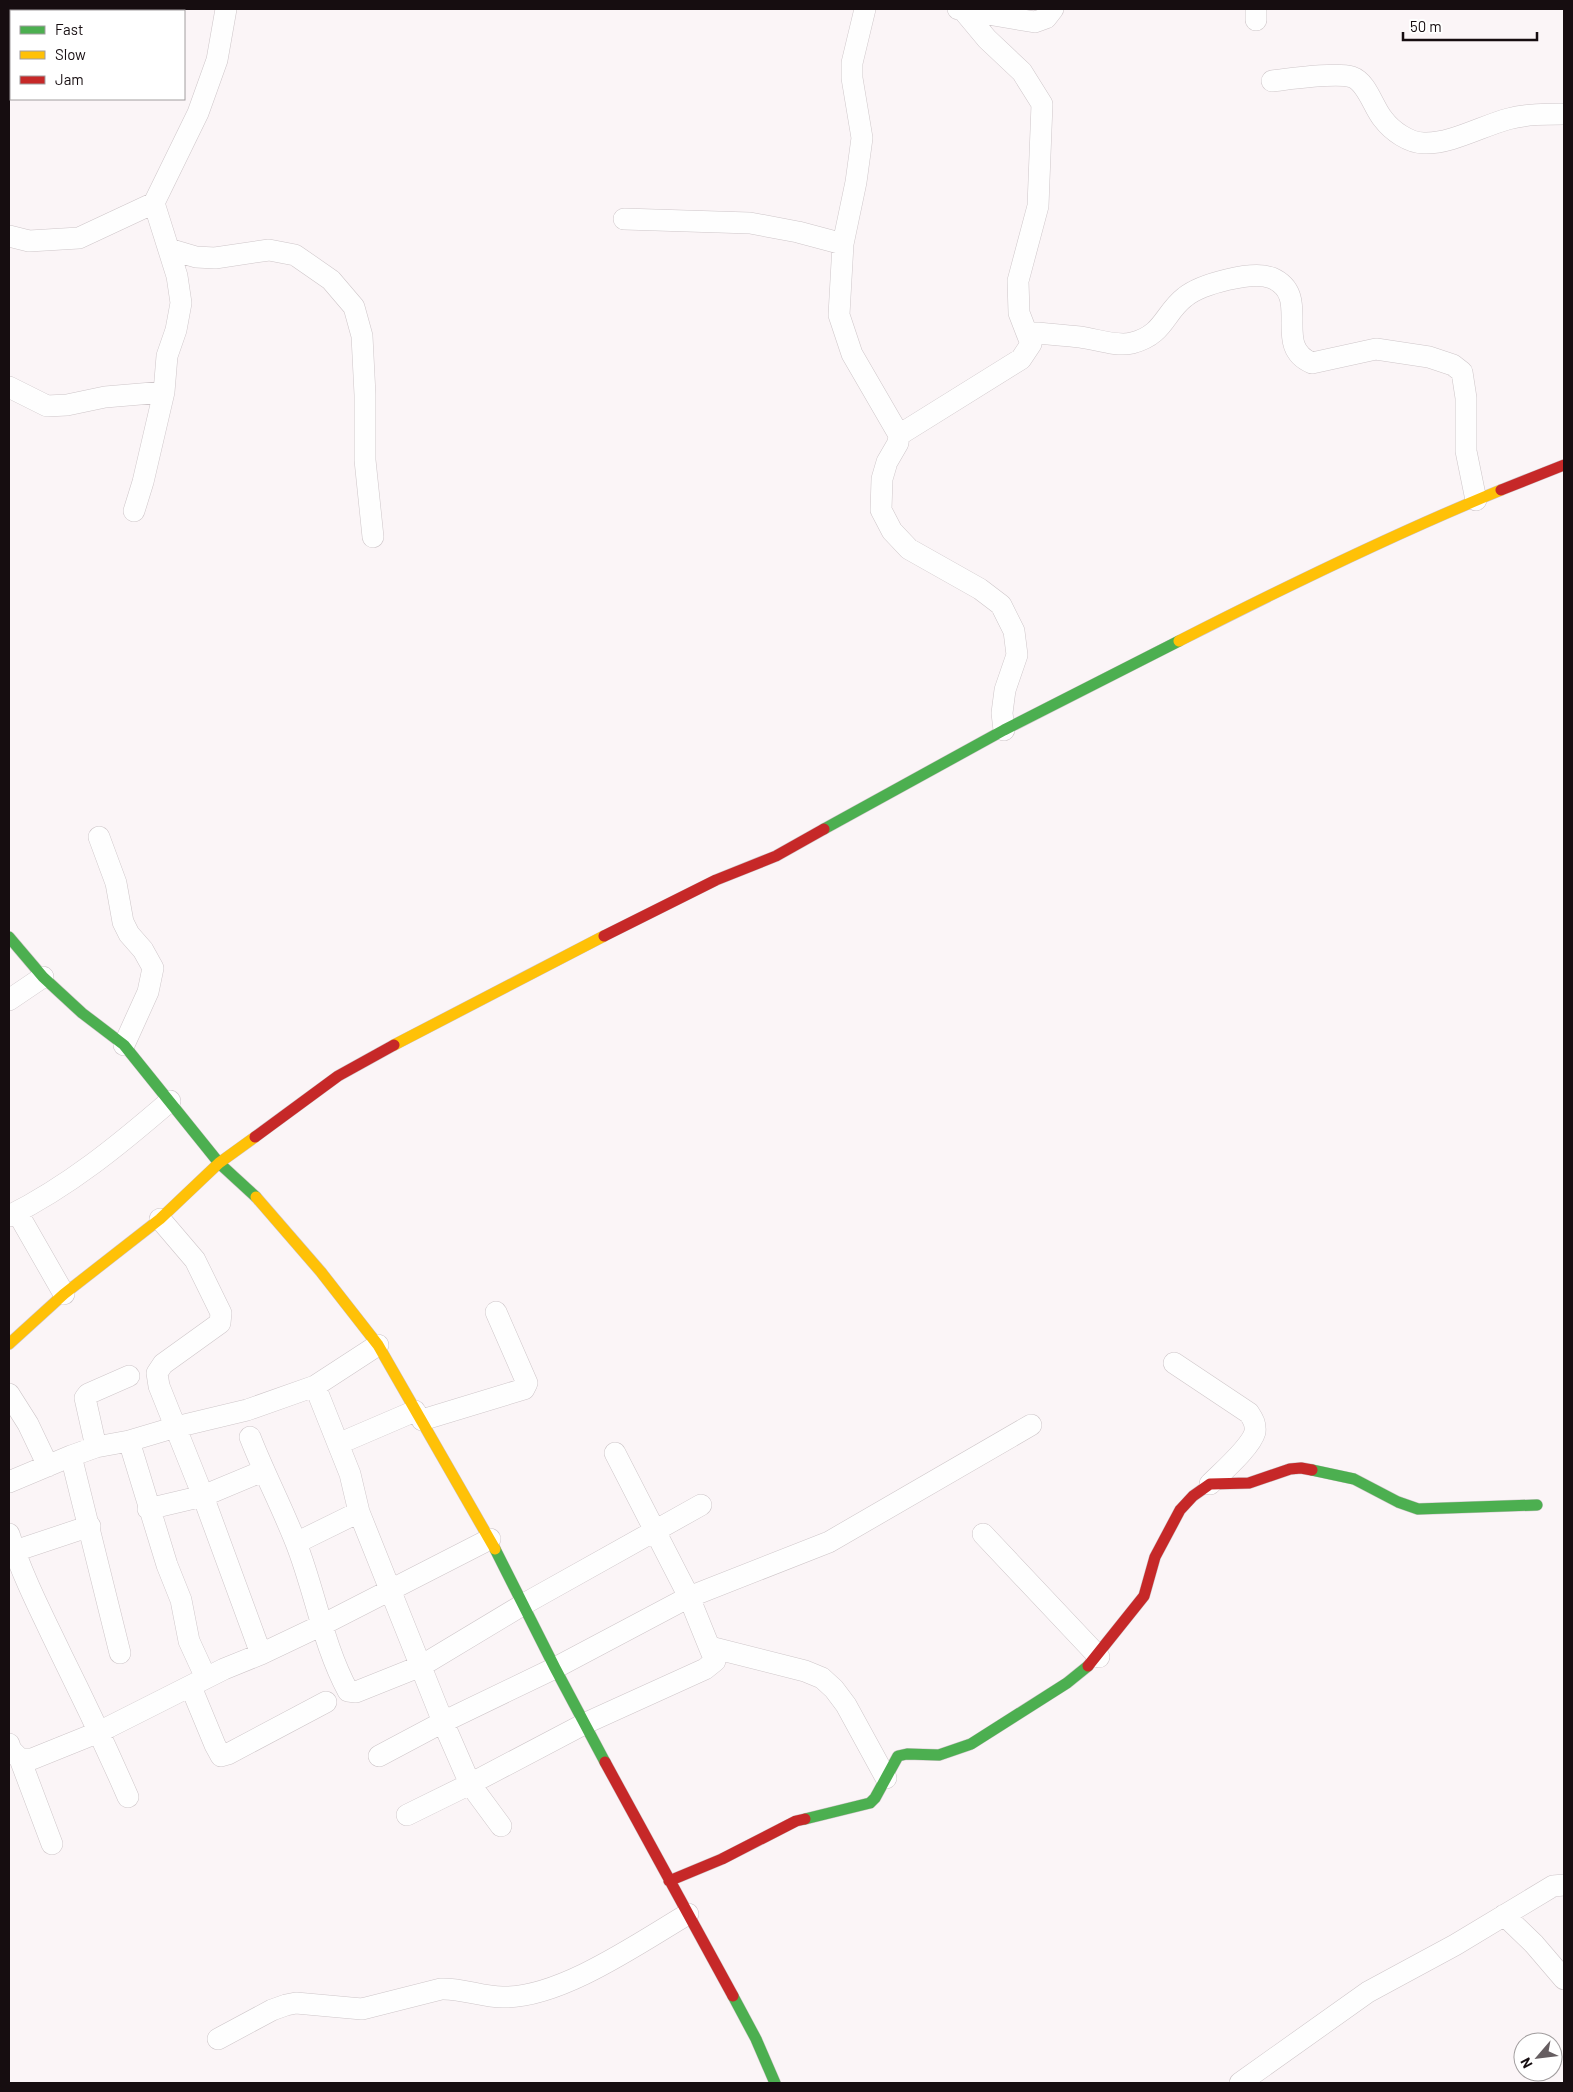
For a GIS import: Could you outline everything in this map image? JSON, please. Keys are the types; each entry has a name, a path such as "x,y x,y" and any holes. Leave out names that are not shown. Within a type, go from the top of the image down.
{"street":[{"path":"9,236 36,241 79,238 154,203 198,112 217,60 226,9"},
{"path":"865,9 852,64 852,78 862,138 856,182 843,244 840,315 852,354 899,435 898,443 887,462 882,479 881,510 892,531 909,549 980,589 1001,605 1014,631 1017,655 1005,690 1002,713 1004,730"},
{"path":"958,9 1035,22 1046,18 1053,9"},
{"path":"899,435 1021,359 1031,344 1018,313 1018,281 1038,206 1042,104 1022,72 987,39 962,9"},
{"path":"1272,81 1325,76 1352,77 1362,84 1383,120 1405,138 1423,143 1442,142 1508,119 1538,114 1564,114"},
{"path":"134,511 143,482 164,392 167,356 176,330 181,303 177,276 154,203"},
{"path":"624,218 750,223 798,232 843,244"},
{"path":"169,249 196,257 215,258 269,250 295,255 331,280 354,307 362,336 365,395 364,460 373,537"},
{"path":"1027,332 1131,344 1150,336 1167,320 1174,308 1186,296 1212,285 1252,275 1271,278 1284,286 1289,295 1293,311 1291,337 1295,351 1305,360 1312,363 1376,349 1429,357 1453,365 1462,372 1466,398 1466,451 1476,500"},
{"path":"9,387 47,406 67,405 105,397 164,392"},
{"path":"9,1344 64,1294 160,1219 219,1163 338,1076 416,1033 667,904 716,880 776,856 1004,730 1298,580 1476,500 1564,465"},
{"path":"99,837 116,883 123,922 129,934 143,950 153,968 148,992 124,1045"},
{"path":"9,937 43,977 82,1013 124,1045 219,1163 263,1204 321,1272 378,1345 490,1539 555,1668 752,2031 775,2083"},
{"path":"9,1000 43,977"},
{"path":"64,1294 13,1214 60,1188 119,1145 170,1101"},
{"path":"160,1219 195,1260 221,1313 220,1323 163,1364 158,1372 159,1386 203,1496 261,1654"},
{"path":"338,1444 419,1416 524,1390 527,1383 496,1312"},
{"path":"9,1482 96,1447 128,1441 247,1410 315,1386 378,1345"},
{"path":"669,1881 722,1859 796,1821 870,1803 875,1798 898,1756 906,1754 939,1755 971,1744 1067,1683 1099,1657 1144,1596 1155,1557 1180,1510 1193,1496 1210,1484 1247,1444 1254,1432 1255,1422 1249,1413 1174,1364"},
{"path":"96,1447 85,1398 88,1394 129,1376"},
{"path":"315,1386 350,1474 360,1512 442,1722 470,1784 501,1826"},
{"path":"9,1394 28,1424 48,1466"},
{"path":"379,1756 442,1722 555,1668 690,1597 829,1542 1031,1425"},
{"path":"250,1437 263,1471 296,1543 322,1625 348,1691 356,1692 421,1666 524,1604 701,1505"},
{"path":"128,1441 166,1565 181,1600 199,1683 215,1745 221,1756 326,1702"},
{"path":"407,1815 586,1723 712,1665 715,1661 690,1597 615,1453"},
{"path":"71,1456 90,1526 120,1653"},
{"path":"1210,1484 1249,1483 1290,1469 1302,1468 1354,1479 1398,1502 1418,1509 1537,1505"},
{"path":"148,1509 203,1496 263,1471"},
{"path":"296,1543 360,1512"},
{"path":"90,1526 10,1546 100,1732 128,1797"},
{"path":"983,1534 1099,1657"},
{"path":"52,1844 12,1759 32,1760 100,1732 224,1669 322,1625 490,1539"},
{"path":"710,1647 806,1671 822,1678 834,1689 846,1705 886,1778"},
{"path":"1240,2083 1368,1992 1455,1945 1553,1886 1564,1885"},
{"path":"218,2039 272,2010 296,2003 362,2009 448,1989 504,1998 537,1994 596,1968 688,1914"},
{"path":"1504,1915 1534,1944 1564,1979"}],"traffic: fast":[{"path":"824,829 1004,730 1179,641"},
{"path":"9,937 43,977 82,1013 124,1045 219,1163 256,1197"},
{"path":"1312,1470 1354,1479 1398,1502 1418,1509 1537,1505"},
{"path":"495,1549 605,1762"},
{"path":"805,1819 870,1803 875,1798 898,1756 907,1754 939,1755 971,1744 1067,1683 1088,1666"},
{"path":"733,1996 756,2039 775,2083"}],"traffic: slow":[{"path":"1179,641 1338,562 1501,490"},
{"path":"394,1045 604,936"},
{"path":"9,1344 64,1294 160,1219 219,1163 255,1137"},
{"path":"256,1197 321,1272 378,1345 495,1549"}],"traffic: jam":[{"path":"1501,490 1564,465"},
{"path":"604,936 716,880 776,856 824,829"},
{"path":"255,1137 338,1076 394,1045"},
{"path":"1088,1666 1144,1596 1155,1557 1180,1510 1193,1496 1210,1484 1249,1483 1290,1469 1312,1470"},
{"path":"605,1762 733,1996"},
{"path":"669,1881 722,1859 796,1821 805,1819"}]}
